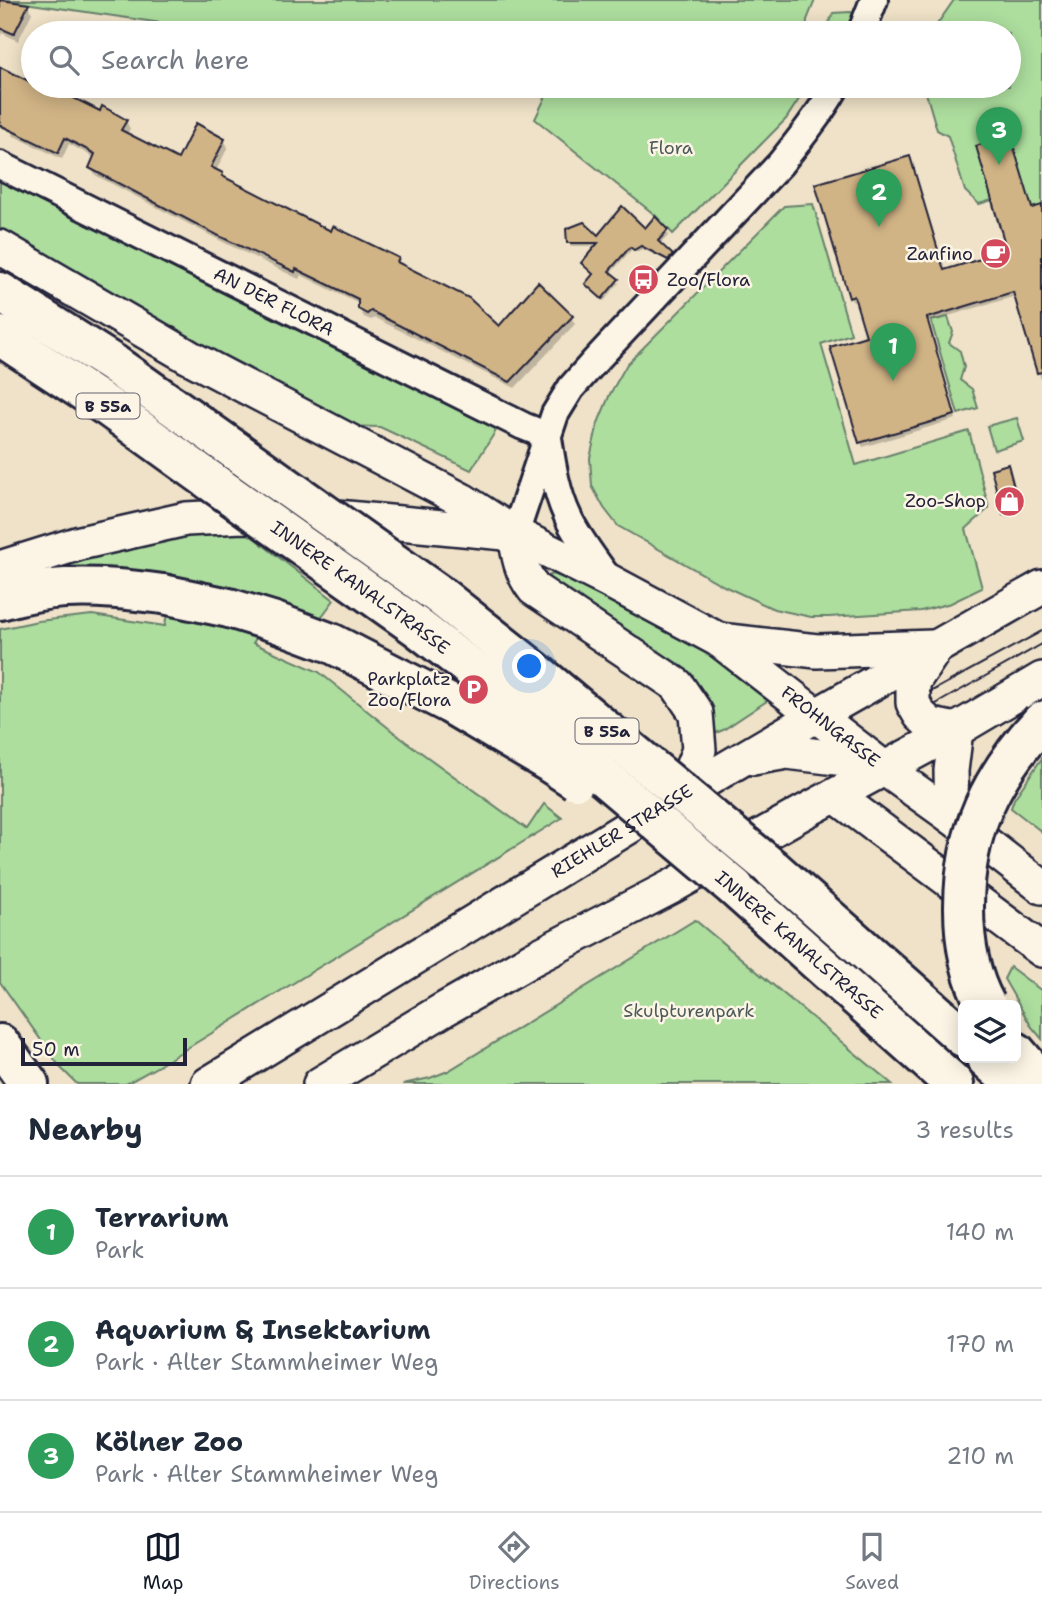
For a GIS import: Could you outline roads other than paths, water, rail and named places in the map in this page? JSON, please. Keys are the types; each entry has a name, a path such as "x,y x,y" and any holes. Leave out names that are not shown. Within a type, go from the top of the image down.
{"highway":[{"name":"B 55a","path":"0,292 112,363 439,595 774,869 958,1033"},
{"name":"INNERE KANALSTRASSE","path":"0,335 108,407 417,627 516,704 735,888 954,1084"},
{"name":"B 55a","path":"0,600 64,588 122,589 163,594 229,608 331,643 450,704 550,763 735,888"},
{"path":"983,1000 970,963 965,923 965,881 971,846 984,806 1007,764 1042,721"},
{"path":"0,1044 29,1084"},
{"path":"1021,1058 1042,1082"},
{"path":"991,1063 1014,1084"}],"main road":[{"path":"0,247 190,357 462,500 514,534 520,563 534,589 677,685 696,713 699,750 681,795"},
{"path":"0,568 80,543 186,519 242,516 337,517 514,534"},
{"name":"FROHNGASSE","path":"514,534 719,640 1042,887"},
{"name":"RIEHLER STRASSE","path":"208,1084 681,795 1042,587"},
{"path":"719,640 817,651 937,647"},
{"path":"937,647 913,682 913,703 920,715 931,724 956,730"},
{"path":"320,1084 534,958 671,887 956,730 1042,679"},
{"path":"802,813 823,780 827,756 824,734 817,715"},
{"path":"952,817 951,771 956,730"},
{"path":"744,759 787,752 853,760 885,769"},
{"path":"836,796 1042,950"}],"street":[{"path":"866,21 874,0"},
{"path":"514,534 555,414 571,388 780,164 802,138 829,98"},
{"name":"AN DER FLORA","path":"0,165 523,426 548,436"},
{"path":"548,436 552,468 567,515 609,581"}],"tram line":[{"path":"930,692 1042,631"},
{"path":"936,704 1042,644"}],"place":[{"name":"Kölner Zoo","path":"999,165"},
{"name":"Aquarium & Insektarium","path":"879,227"},
{"name":"Zanfino","path":"996,254"},
{"name":"Zoo/Flora","path":"644,280"},
{"name":"Terrarium","path":"893,381"},
{"name":"Zoo-Shop","path":"1009,501"},
{"name":"Parkplatz Zoo/Flora","path":"474,689"}],"park label":[{"name":"Flora","path":"671,148"},
{"name":"Skulpturenpark","path":"689,1011"}]}
